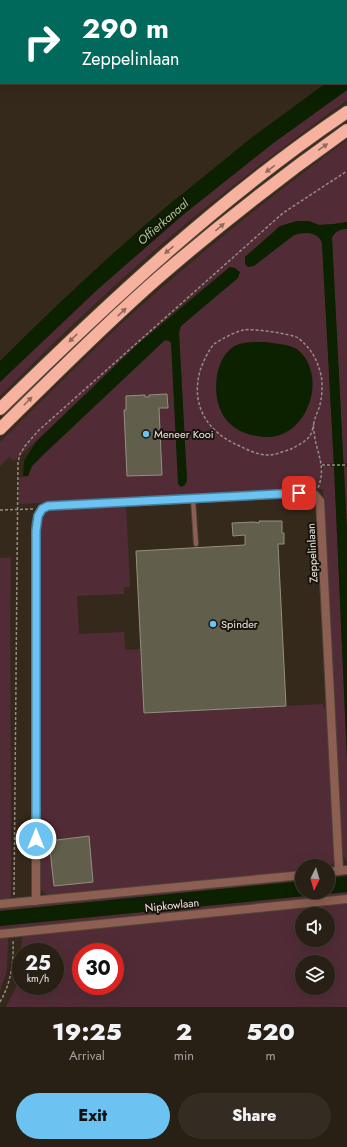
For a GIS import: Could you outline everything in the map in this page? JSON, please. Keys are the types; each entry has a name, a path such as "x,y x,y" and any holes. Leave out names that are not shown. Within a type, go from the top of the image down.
{"highway":[{"path":"0,409 76,335 159,259 231,198 347,112"},
{"path":"0,429 158,278 241,210 347,130"}],"street":[{"path":"36,901 36,531 38,516 42,509 48,506 299,493 314,495"},
{"name":"Zeppelinlaan","path":"314,495 320,502 343,870"},
{"name":"Nipkowlaan","path":"0,904 295,875"},
{"name":"Nipkowlaan","path":"0,934 347,899"}],"lane":[{"path":"193,499 196,544"}],"path":[{"path":"15,903 18,462 20,454 38,431 284,213 347,171"},
{"path":"314,423 310,437 282,452 267,455 229,442 214,431 204,416 198,398 198,380 202,365 213,345 227,337 245,330 272,332 296,336 314,354 321,377 321,399 313,431 322,465 322,478 314,495"},
{"path":"322,465 347,465"},
{"path":"0,510 42,509"},
{"path":"0,1002 11,974 13,962 13,933"}],"shaded area":[{"path":"347,90 347,100 257,167 170,237 126,275 0,396 0,382 98,289 184,214 272,144"},
{"path":"347,140 347,222 319,225 309,221 297,221 281,226 245,257 298,234 314,234 322,243 334,463 321,464 322,476 323,466 334,467 347,759 347,862 342,853 323,489 19,504 19,478 28,476 32,466 44,454 165,340 171,343 187,481 179,332 181,326 235,268 230,267 170,315 136,345 14,461 9,457 0,466 0,442 94,349 153,295 248,216"},
{"path":"340,229 347,229 347,463 343,463 332,238"},
{"path":"344,467 347,467 347,530"},
{"path":"126,506 130,587 124,587 124,594 77,596 79,634 124,632 125,650 140,649 144,713 323,704 324,708 327,708 334,859 295,859 295,871 52,896 41,889 38,885 40,524 42,517 48,510"},
{"path":"11,557 11,899 0,900 0,558"},
{"path":"295,878 295,882 0,911 0,907"},
{"path":"347,892 347,896 335,897 335,893"},
{"path":"295,897 295,899 316,899 0,930 0,926"},
{"path":"347,903 347,1007 6,1007 12,995 64,995 64,943 22,943 22,935 295,908 295,947 335,947 335,907 306,907"},
{"path":"8,936 7,971 0,991 0,937"}],"water":[{"name":"Offierkanaal","path":"325,84 347,84 347,90 272,144 184,214 98,289 0,382 0,361 64,299 152,219 251,138"},
{"path":"297,221 309,221 319,225 347,222 347,229 338,231 332,238 347,530 347,759 322,243 314,234 302,233 294,235 254,266 248,267 245,264 245,257 280,226"},
{"path":"230,267 235,268 240,272 238,278 181,326 179,332 187,481 185,485 181,487 178,484 171,343 165,340 44,454 32,466 28,476 23,476 24,461 36,442 137,345"},
{"path":"266,342 287,345 298,350 307,361 312,375 312,390 309,404 302,418 292,428 280,435 265,437 252,435 232,426 220,409 216,388 219,367 222,360 233,347 244,343"},
{"path":"347,876 347,892 335,893 335,878"},
{"path":"295,882 295,897 0,926 0,911"}],"building":[{"path":"167,394 168,408 159,408 162,475 127,476 124,410 126,410 126,396 145,395 145,397 149,397 149,395"},
{"path":"259,521 282,521 282,533 284,533 284,544 278,544 286,706 144,713 136,551 245,545 245,535 233,536 232,523 259,523"},
{"path":"89,836 93,882 54,886 49,841"}],"place":[{"name":"Meneer Kooi","path":"146,434"},
{"name":"Spinder","path":"213,624"}],"route":[{"path":"36,839 36,525 38,516 42,509 48,506 299,493"}]}
